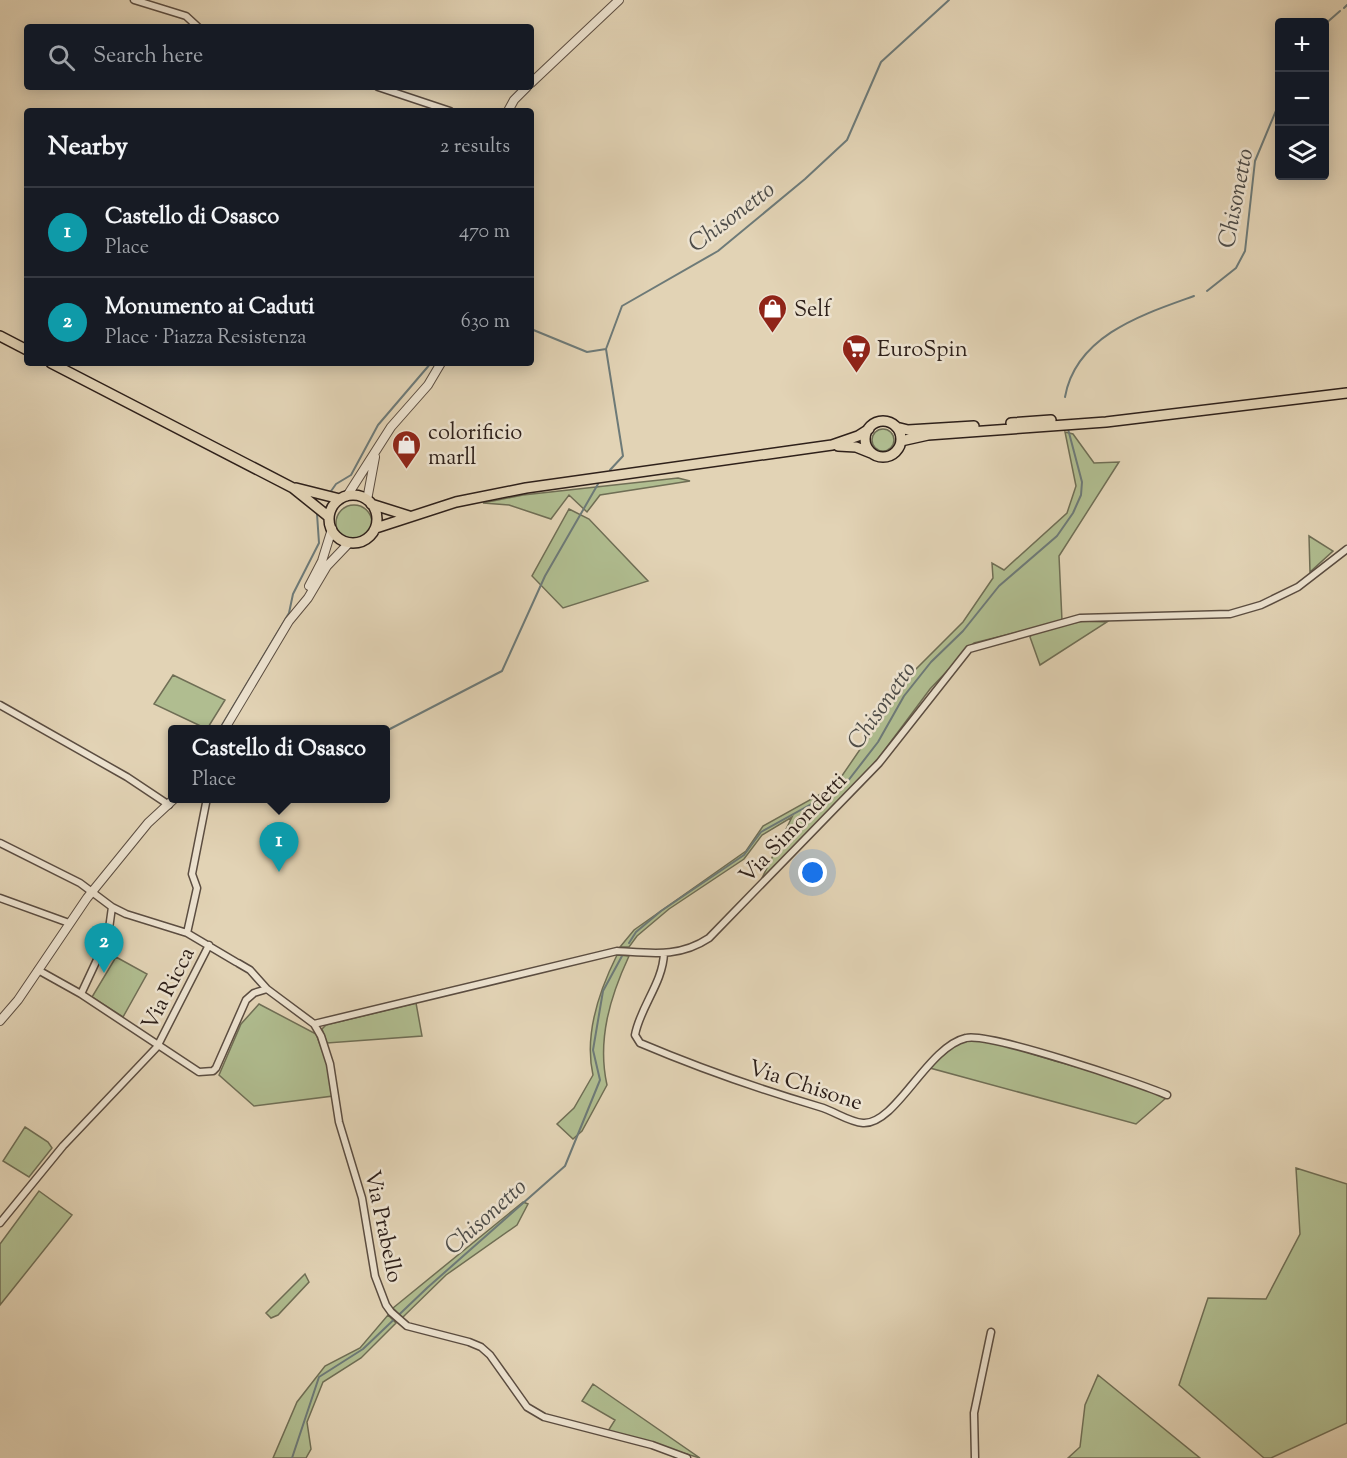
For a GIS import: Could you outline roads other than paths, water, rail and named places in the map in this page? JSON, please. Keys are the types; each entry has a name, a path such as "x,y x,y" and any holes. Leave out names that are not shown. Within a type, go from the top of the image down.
{"main road":[{"path":"0,336 24,348"},
{"path":"57,366 293,488 329,517 332,529 342,540 349,543 368,538 376,528 456,502 526,488 832,445 858,436 881,422 908,430 1135,417"},
{"path":"832,445 856,447 874,455 891,455 901,441 928,435 1062,426 1347,393"},
{"path":"896,427 901,441"},
{"path":"869,429 866,440 874,455"},
{"path":"293,488 369,502 411,517"},
{"path":"329,517 344,498"},
{"path":"369,502 377,515 376,528"}],"street":[{"path":"134,0 186,16 195,24"},
{"path":"534,80 619,0"},
{"path":"387,90 441,108"},
{"path":"510,108 524,90"},
{"path":"344,498 361,478 391,427 428,385 439,366"},
{"path":"369,502 377,448"},
{"path":"297,611 322,561 332,529"},
{"path":"226,725 260,667 327,566 349,543"},
{"name":"Via Simondetti","path":"314,1024 617,951 664,953 693,949 709,938 879,764 918,710 969,649 1001,638 1080,618 1230,614 1261,605 1298,587 1347,549"},
{"path":"0,705 127,777 169,805 148,823 93,891 0,1021"},
{"path":"187,933 198,888 192,874 206,803"},
{"path":"0,843 93,891 112,907 126,914 187,933 209,945 250,970 267,989 314,1024"},
{"path":"0,897 69,923"},
{"path":"81,994 108,936 112,907"},
{"name":"Via Ricca","path":"0,1223 63,1146 157,1047 209,945"},
{"name":"Via Chisone","path":"664,953 664,966 637,1024 635,1035 640,1043 762,1090 821,1107 863,1123 876,1121 887,1113 938,1055 967,1038 1012,1045 1142,1084 1167,1095"},
{"path":"38,970 81,994 157,1047 199,1072 213,1071 246,1000 254,993 267,989"},
{"name":"Via Prabello","path":"314,1024 330,1064 339,1122 362,1198 375,1276 386,1305 392,1312 407,1326 481,1347 490,1355 527,1407 544,1417 652,1445 687,1458"},
{"path":"975,1458 974,1413 991,1332"}],"waterway":[{"name":"Chisonetto","path":"610,470 623,456 606,349 622,306 718,251 805,179 847,140 881,62 949,0"},
{"name":"Chisonetto","path":"1344,8 1347,5"},
{"name":"Chisonetto","path":"1329,21 1340,11"},
{"name":"Chisonetto","path":"1207,291 1236,268 1245,251 1255,161 1275,113"},
{"name":"Chisonetto","path":"1065,397 1072,376 1083,358 1097,343 1134,320 1194,296"},
{"path":"534,330 587,352 606,349"},
{"path":"329,494 336,484 351,475 378,425 428,366"},
{"name":"Chisonetto","path":"629,943 636,932 661,911 744,855 761,832 844,786 878,742 904,696 931,662 963,631 999,586 1057,536 1073,513 1081,495 1082,482 1068,429"},
{"name":"Chisonetto","path":"390,729 502,671 545,576 598,484"},
{"path":"222,725 289,613 293,594 319,543 317,514"},
{"name":"Chisonetto","path":"292,1458 319,1377 363,1349 427,1288 565,1166 600,1080 593,1050 603,991 622,956"}],"place":[{"name":"Self","path":"773,334"},
{"name":"EuroSpin","path":"856,374"},
{"name":"colorificio marll","path":"407,470"},
{"name":"Castello di Osasco","path":"279,872"},
{"name":"Monumento ai Caduti","path":"104,973"}]}
